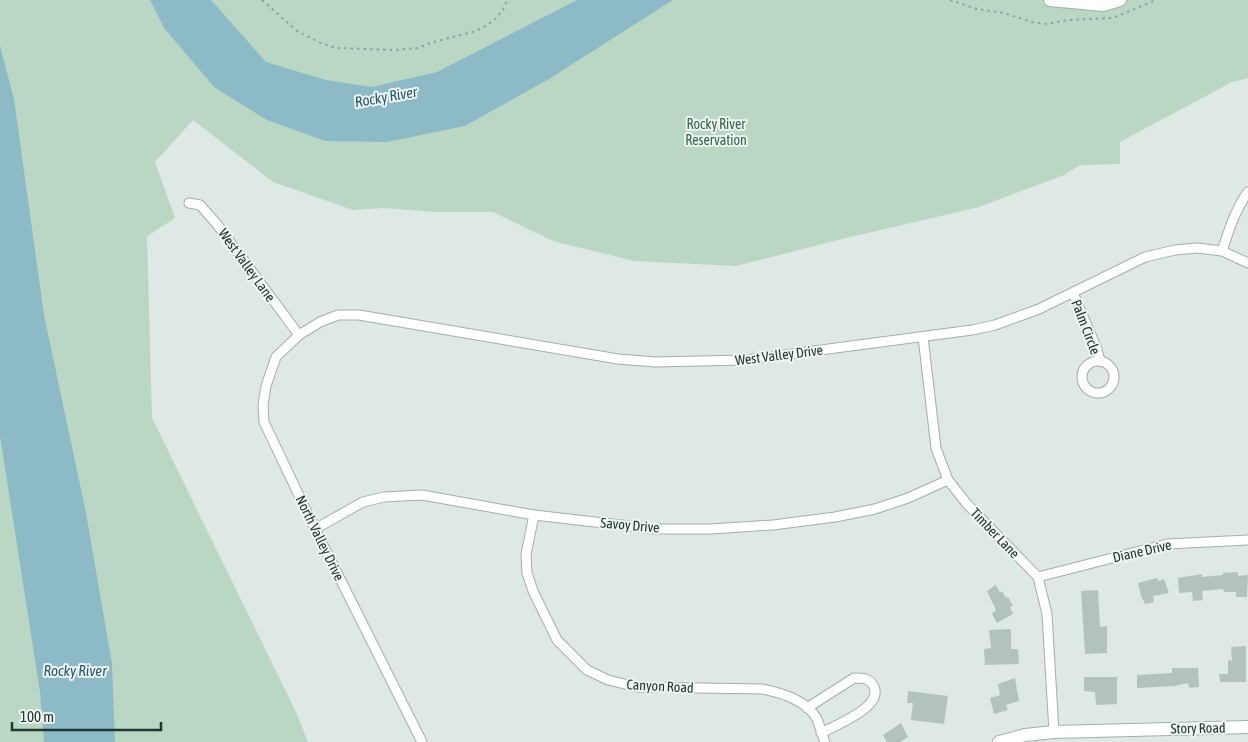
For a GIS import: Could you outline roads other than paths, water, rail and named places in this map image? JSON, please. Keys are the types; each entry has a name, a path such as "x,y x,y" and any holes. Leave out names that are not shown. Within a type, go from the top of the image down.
{"street":[{"path":"1050,0 1103,5 1120,0"},
{"path":"1222,251 1231,222 1248,192"},
{"name":"West Valley Lane","path":"189,203 200,205 216,223 298,335"},
{"name":"West Valley Drive","path":"298,335 320,322 338,315 360,315 618,359 655,362 745,360 923,337 996,325 1040,309 1145,257 1175,250 1198,248 1222,251 1248,263"},
{"name":"Palm Circle","path":"1073,293 1098,349 1100,361"},
{"name":"North Valley Drive","path":"298,335 276,357 262,405 264,422 315,529 422,742"},
{"name":"Timber Lane","path":"923,337 936,448 948,480 967,504 1038,577"},
{"name":"Savoy Drive","path":"315,529 364,502 384,497 422,495 534,514 656,529 711,529 773,525 834,517 875,509 908,498 948,480"},
{"name":"Canyon Road","path":"534,514 526,554 527,573 533,591 557,640 587,670 608,680 637,687 762,689 778,692 807,708 817,719 825,742"},
{"name":"Diane Drive","path":"1038,577 1167,544 1248,540"},
{"path":"1038,577 1047,614 1054,732"},
{"path":"807,708 854,678 869,680 873,684 876,691 874,699 868,707 822,733"},
{"name":"Story Road","path":"999,742 1024,735 1054,732 1248,727"}],"water":[{"name":"Rocky River","path":"150,0 211,0 266,62 326,80 372,87 437,72 577,0 673,0 549,79 465,126 387,142 325,141 267,120 214,87 164,28"},
{"name":"Rocky River","path":"0,46 14,99 44,315 86,513 112,664 115,742 44,742 40,692 0,436"}],"park label":[{"name":"Rocky River Reservation","path":"716,132"}]}
